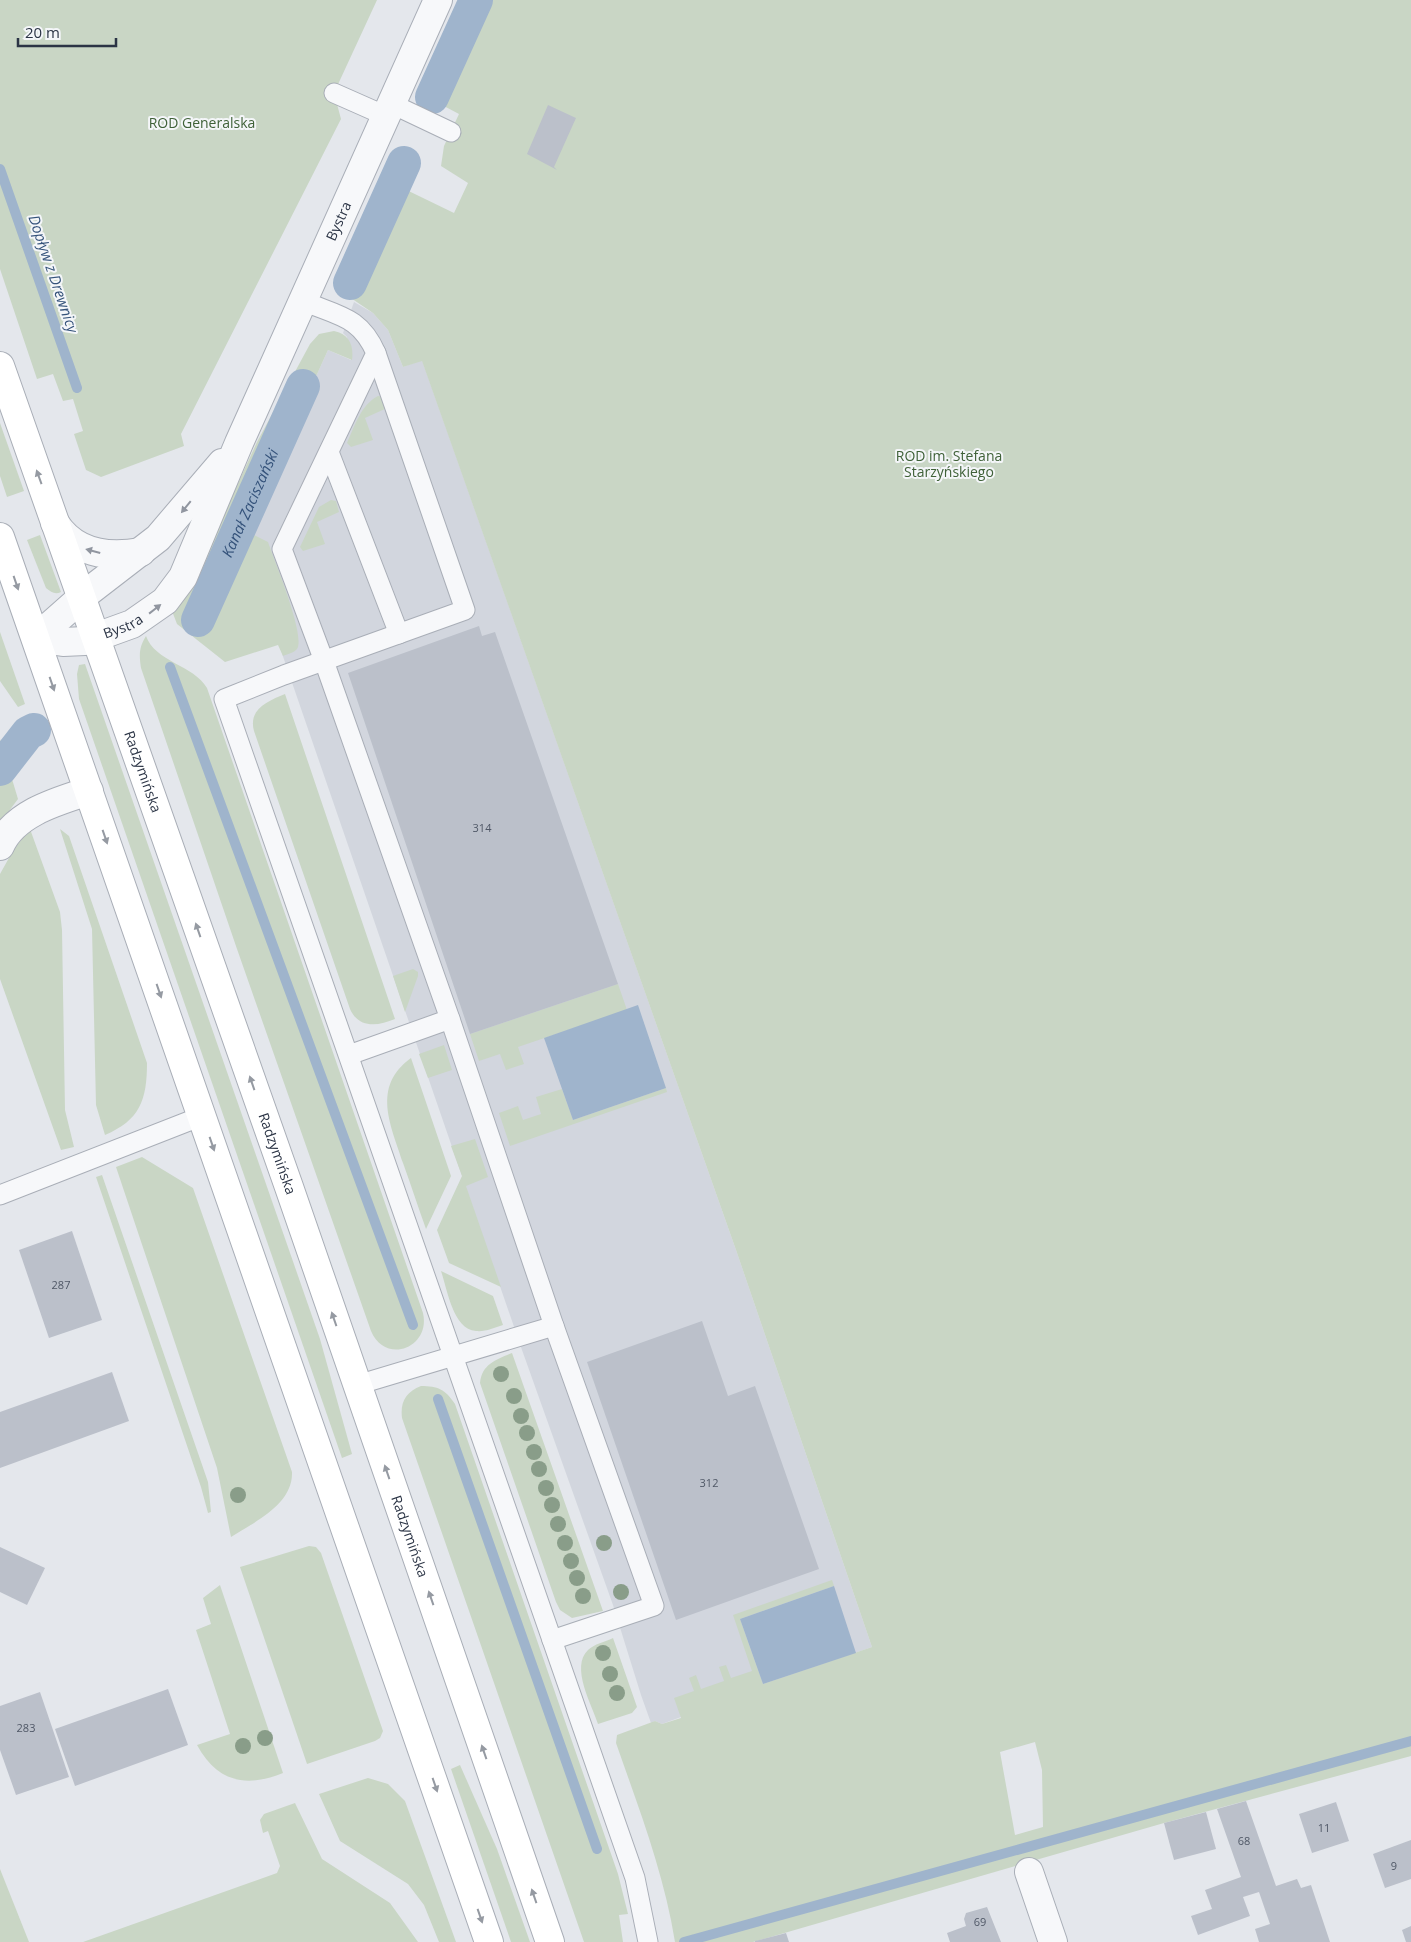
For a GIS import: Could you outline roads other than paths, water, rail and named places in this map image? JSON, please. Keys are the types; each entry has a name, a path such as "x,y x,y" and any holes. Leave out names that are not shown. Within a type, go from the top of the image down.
{"main road":[{"name":"Radzymińska","path":"0,366 357,1384 550,1942"},
{"path":"0,536 489,1942"}],"street":[{"name":"Bystra","path":"36,638 74,642 96,638 141,619 159,606 174,589 189,564 239,443 438,0"},
{"name":"Bystra","path":"36,638 82,598 141,552 177,518 239,443"},
{"path":"55,523 68,539 89,551 122,554 141,552"},
{"path":"0,846 7,834 31,814 89,791"},
{"path":"1029,1872 1053,1942"}],"lane":[{"path":"334,93 451,132"},
{"path":"303,301 360,326 369,336 465,610 224,699 635,1878 648,1942"},
{"path":"376,353 282,549 324,661 450,1020 554,1326 654,1606 552,1640"},
{"path":"328,452 400,634"},
{"path":"349,1055 450,1020"},
{"path":"0,1195 202,1116"},
{"path":"357,1384 554,1326"}],"water":[{"path":"638,1005 666,1088 573,1120 544,1038"},
{"path":"834,1586 856,1653 763,1684 740,1619"}],"waterway":[{"name":"Kanał Zaciszański","path":"432,97 476,0"},
{"path":"350,283 404,163"},
{"name":"Dopływ z Drewnicy","path":"0,169 77,388"},
{"name":"Kanał Zaciszański","path":"198,620 303,386"},
{"path":"170,667 413,1325"},
{"name":"Kanał Zaciszański","path":"0,769 28,733 34,730"},
{"path":"438,1399 597,1849"},
{"path":"684,1942 1411,1741"}],"park label":[{"name":"ROD Generalska","path":"202,123"},
{"name":"ROD im. Stefana Starzyńskiego","path":"949,464"}]}
